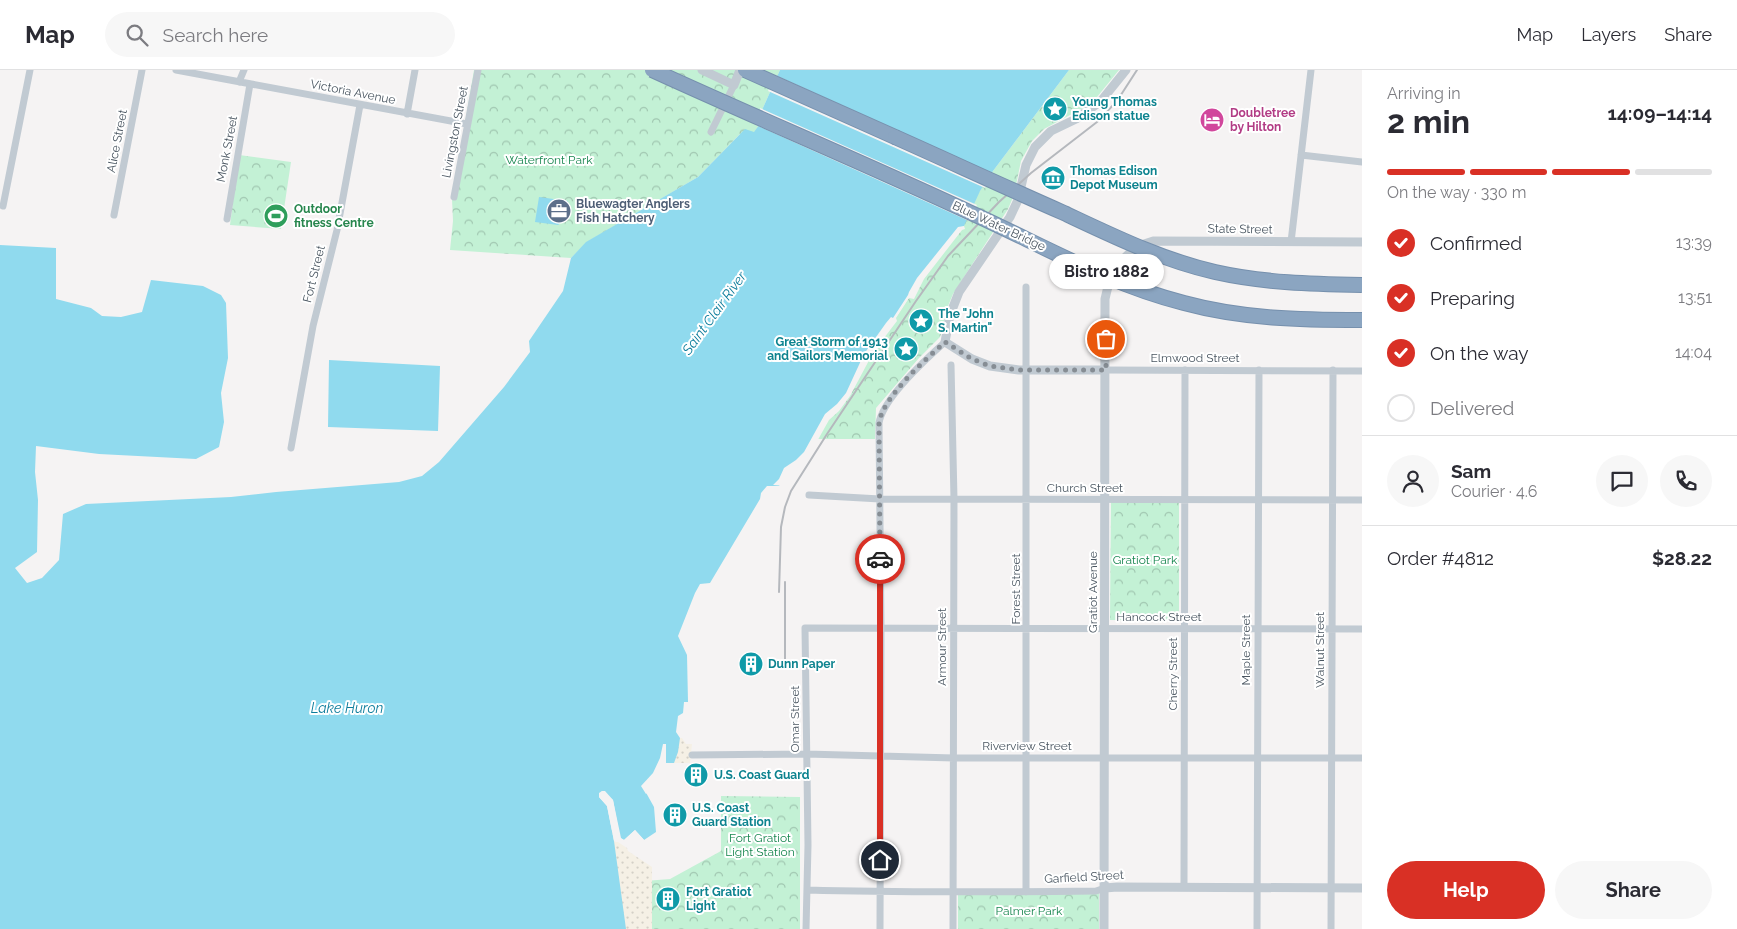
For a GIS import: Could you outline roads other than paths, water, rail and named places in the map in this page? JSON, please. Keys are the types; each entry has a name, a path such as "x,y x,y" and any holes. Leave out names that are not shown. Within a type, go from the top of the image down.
{"highway":[{"name":"Blue Water Bridge","path":"652,70 870,166 1123,283 1165,298 1209,309 1257,317 1362,320"},
{"path":"745,70 1114,236 1170,259 1214,271 1262,280 1362,285"}],"street":[{"path":"3,206 30,70"},
{"name":"Alice Street","path":"114,215 142,70"},
{"name":"Victoria Avenue","path":"176,70 467,124"},
{"path":"239,82 244,70"},
{"path":"407,114 416,70"},
{"name":"Livingston Street","path":"454,197 478,70"},
{"path":"702,70 734,84"},
{"path":"711,132 740,70"},
{"path":"880,929 881,413 903,384 945,342 950,315 959,292 1010,217 1018,200 1029,159 1041,140 1051,131 1090,110 1101,101 1126,70"},
{"path":"1291,242 1311,70"},
{"name":"Monk Street","path":"227,219 250,84"},
{"name":"Fort Street","path":"291,448 313,326 338,223 360,105"},
{"path":"1301,155 1362,162"},
{"name":"State Street","path":"1123,259 1144,243 1162,240 1362,242"},
{"name":"Gratiot Avenue","path":"1104,929 1106,628 1105,299 1109,282 1123,259"},
{"name":"Forest Street","path":"1026,287 1026,892"},
{"name":"Elmwood Street","path":"945,342 972,359 990,366 1019,370 1362,371"},
{"name":"Armour Street","path":"952,365 954,499 953,929"},
{"name":"Cherry Street","path":"1184,887 1186,370"},
{"name":"Maple Street","path":"1256,929 1259,370"},
{"name":"Walnut Street","path":"1331,929 1333,370"},
{"name":"Church Street","path":"809,495 880,499 1362,500"},
{"name":"Hancock Street","path":"806,628 1362,629"},
{"name":"Omar Street","path":"806,628 808,890 806,929"},
{"name":"Riverview Street","path":"692,755 806,754 954,758 1362,758"},
{"name":"Garfield Street","path":"808,890 1026,892 1096,891 1117,887 1362,888"}],"water":[{"name":"Lake Huron","path":"780,70 1069,70 993,171 980,191 964,226 960,228 909,295 849,393 827,418 815,439 779,486 767,486 761,493 760,499 710,583 700,584 695,593 678,636 687,655 688,702 684,702 683,713 678,716 676,732 680,738 678,752 674,763 665,763 644,789 654,807 656,832 644,840 635,830 624,840 620,838 613,800 602,791 599,797 607,806 614,841 626,929 0,929 0,245 56,248 56,299 91,308 102,316 121,317 142,312 151,280 203,286 221,295 226,303 228,358 221,393 224,422 219,447 196,459 99,454 36,446 37,552 15,568 27,583 42,578 59,560 63,514 86,504 231,497 399,482 422,476 439,462 504,387 530,352 529,341 563,291 571,258 586,242 698,177 745,129 754,132 768,113 762,110"},
{"path":"539,197 568,201 565,219 558,225 535,222"},
{"path":"329,360 440,366 438,431 328,427"}],"railway":[{"path":"779,592 781,527 791,491 916,301 948,256 999,202 1031,173 1097,122 1117,101 1137,70"},
{"path":"785,582 785,668"}],"place":[{"name":"Young Thomas Edison statue","path":"1055,109"},
{"name":"Doubletree by Hilton","path":"1212,120"},
{"name":"Thomas Edison Depot Museum","path":"1053,178"},
{"name":"Bluewagter Anglers Fish Hatchery","path":"559,211"},
{"name":"Outdoor fitness Centre","path":"276,216"},
{"name":"The \"John S. Martin\"","path":"921,321"},
{"name":"Bistro 1882","path":"1106,339"},
{"name":"Great Storm of 1913 and Sailors Memorial","path":"906,349"},
{"name":"Dunn Paper","path":"751,664"},
{"name":"U.S. Coast Guard","path":"696,775"},
{"name":"U.S. Coast Guard Station","path":"675,815"},
{"name":"Fort Gratiot Light","path":"668,899"}],"park label":[{"name":"Waterfront Park","path":"549,160"},
{"name":"Gratiot Park","path":"1145,560"},
{"name":"Fort Gratiot Light Station","path":"760,845"},
{"name":"Palmer Park","path":"1029,911"}],"water label":[{"name":"Saint Clair River","path":"714,313"}]}
